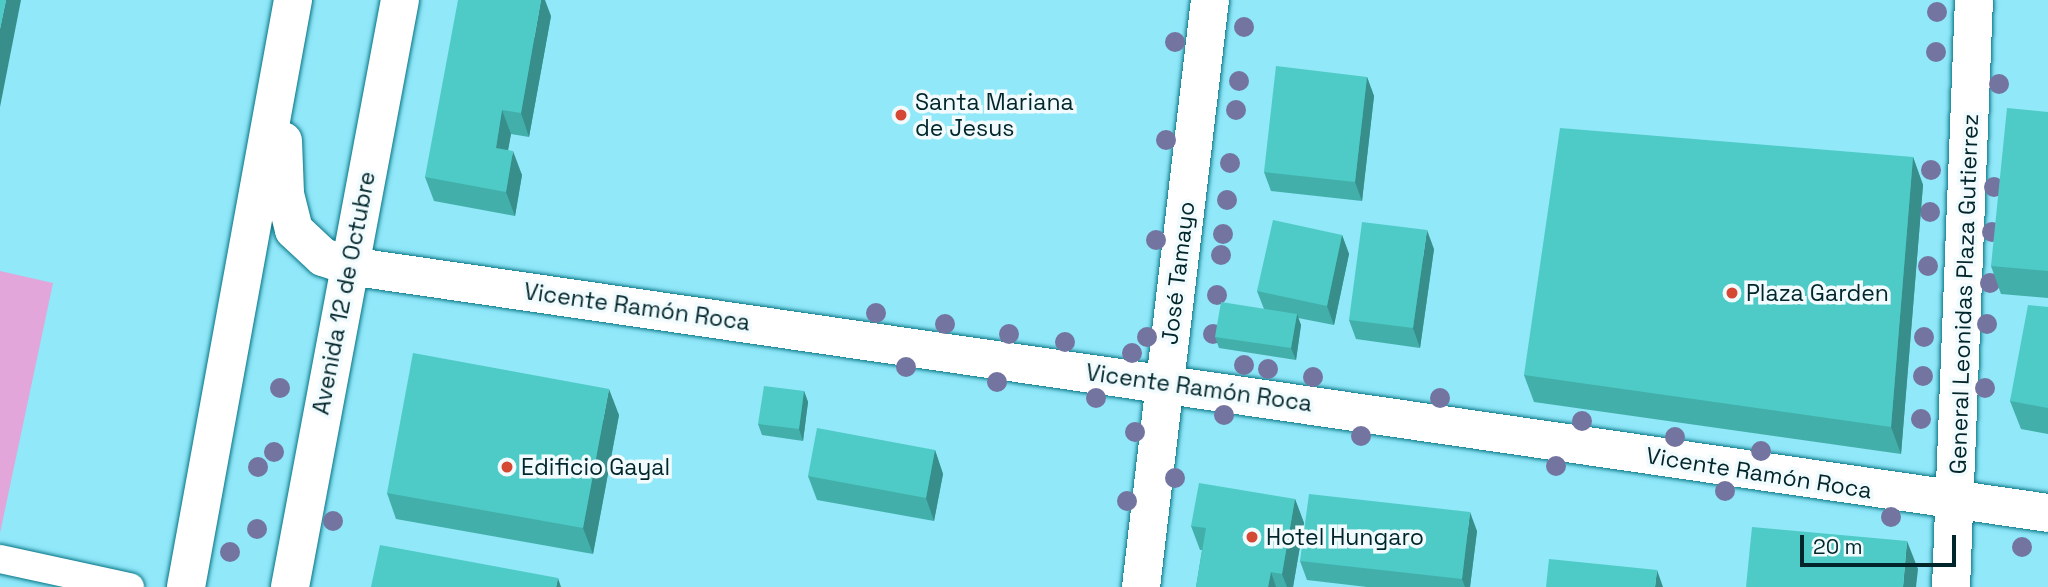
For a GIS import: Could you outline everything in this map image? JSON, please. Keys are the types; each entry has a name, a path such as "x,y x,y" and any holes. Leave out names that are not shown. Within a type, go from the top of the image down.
{"street":[{"path":"186,587 293,0"},
{"name":"Avenida 12 de Octubre","path":"290,587 400,0"},
{"name":"José Tamayo","path":"1141,587 1210,0"},
{"name":"General Leonidas Plaza Gutierrez","path":"1951,587 1957,502 1974,0"},
{"name":"Vicente Ramón Roca","path":"282,62 290,220 313,251 349,266 1957,502 2048,513"}],"lane":[{"path":"0,559 130,587"}],"shaded area":[{"path":"0,271 53,283 0,533"}],"building":[{"path":"0,0 6,0 0,29"},
{"path":"458,0 541,0 521,113 502,110 496,148 513,151 506,192 425,177"},
{"path":"1276,66 1367,77 1355,182 1264,172"},
{"path":"2007,108 2048,112 2048,271 1991,266"},
{"name":"Plaza Garden","path":"1560,128 1913,157 1891,427 1524,375"},
{"path":"1273,220 1342,235 1327,306 1257,291"},
{"path":"1362,222 1427,230 1413,328 1349,320"},
{"path":"1221,302 1297,314 1291,348 1215,337"},
{"path":"2028,305 2048,307 2048,408 2010,401"},
{"name":"Edificio Gayal","path":"413,353 609,389 583,528 387,493"},
{"path":"764,386 804,391 799,429 758,424"},
{"path":"817,428 935,450 926,498 808,476"},
{"name":"Hotel Hungaro","path":"1199,483 1295,499 1282,574 1271,572 1268,587 1196,587 1206,528 1191,526"},
{"path":"1309,494 1470,512 1462,579 1300,561"},
{"path":"1752,527 1907,541 1903,587 1746,587"},
{"path":"380,545 558,578 556,587 371,587"},
{"path":"1549,559 1657,570 1655,587 1546,587"}],"place":[{"name":"Santa Mariana de Jesus","path":"901,115"},
{"name":"Plaza Garden","path":"1732,293"},
{"name":"Edificio Gayal","path":"507,467"},
{"name":"Hotel Hungaro","path":"1252,537"}]}
